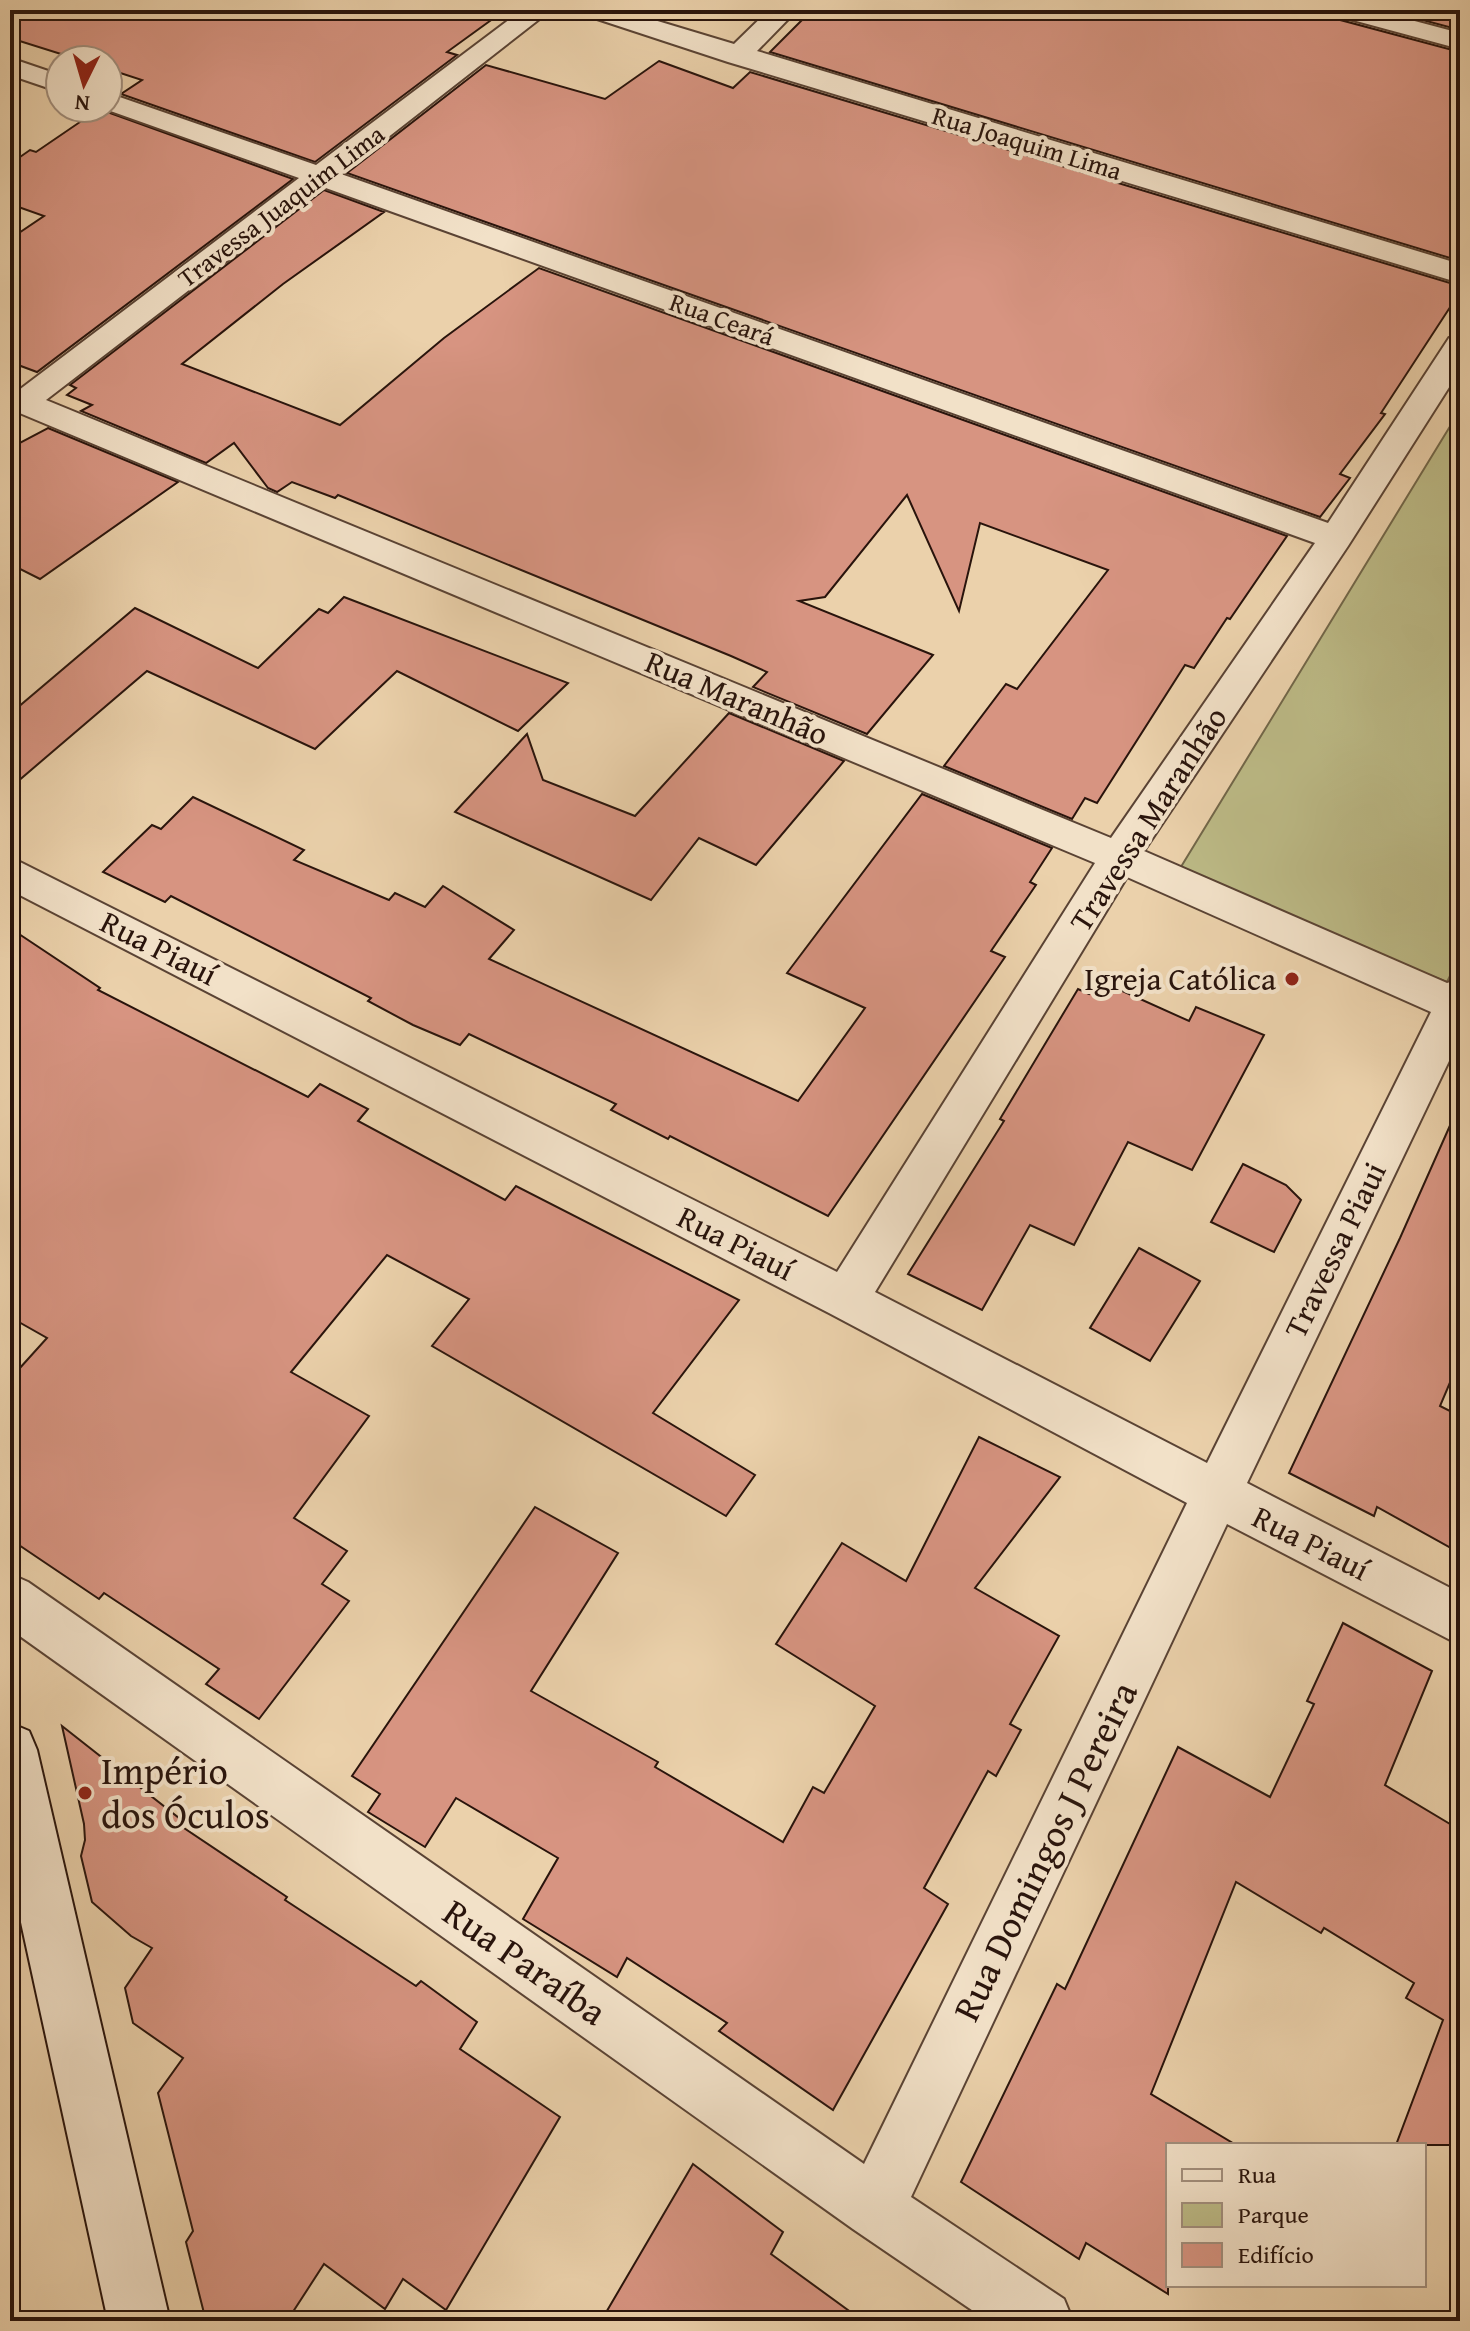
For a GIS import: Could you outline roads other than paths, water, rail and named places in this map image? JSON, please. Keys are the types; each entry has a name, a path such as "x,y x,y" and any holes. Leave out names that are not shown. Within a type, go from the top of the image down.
{"street":[{"name":"Travessa Juaquim Lima","path":"17,400 538,10"},
{"name":"Rua Joaquim Lima","path":"594,10 1460,274"},
{"path":"737,56 784,10"},
{"path":"1343,10 1460,41"},
{"path":"10,66 44,78"},
{"name":"Rua Ceará","path":"124,107 1336,538"},
{"name":"Travessa Maranhão","path":"845,1299 1119,857 1336,538 1460,345"},
{"name":"Rua Maranhão","path":"17,400 1119,857 1458,1002"},
{"name":"Rua Piauí","path":"10,872 845,1299 1460,1620"},
{"name":"Travessa Piaui","path":"1216,1495 1458,1002"},
{"name":"Rua Domingos J Pereira","path":"874,2208 1216,1495"},
{"name":"Rua Paraíba","path":"10,1599 874,2208 1042,2321"},
{"path":"10,1750 139,2321"}],"place":[{"name":"Igreja Católica","path":"1292,979"},
{"name":"Império dos Óculos","path":"85,1793"}]}
